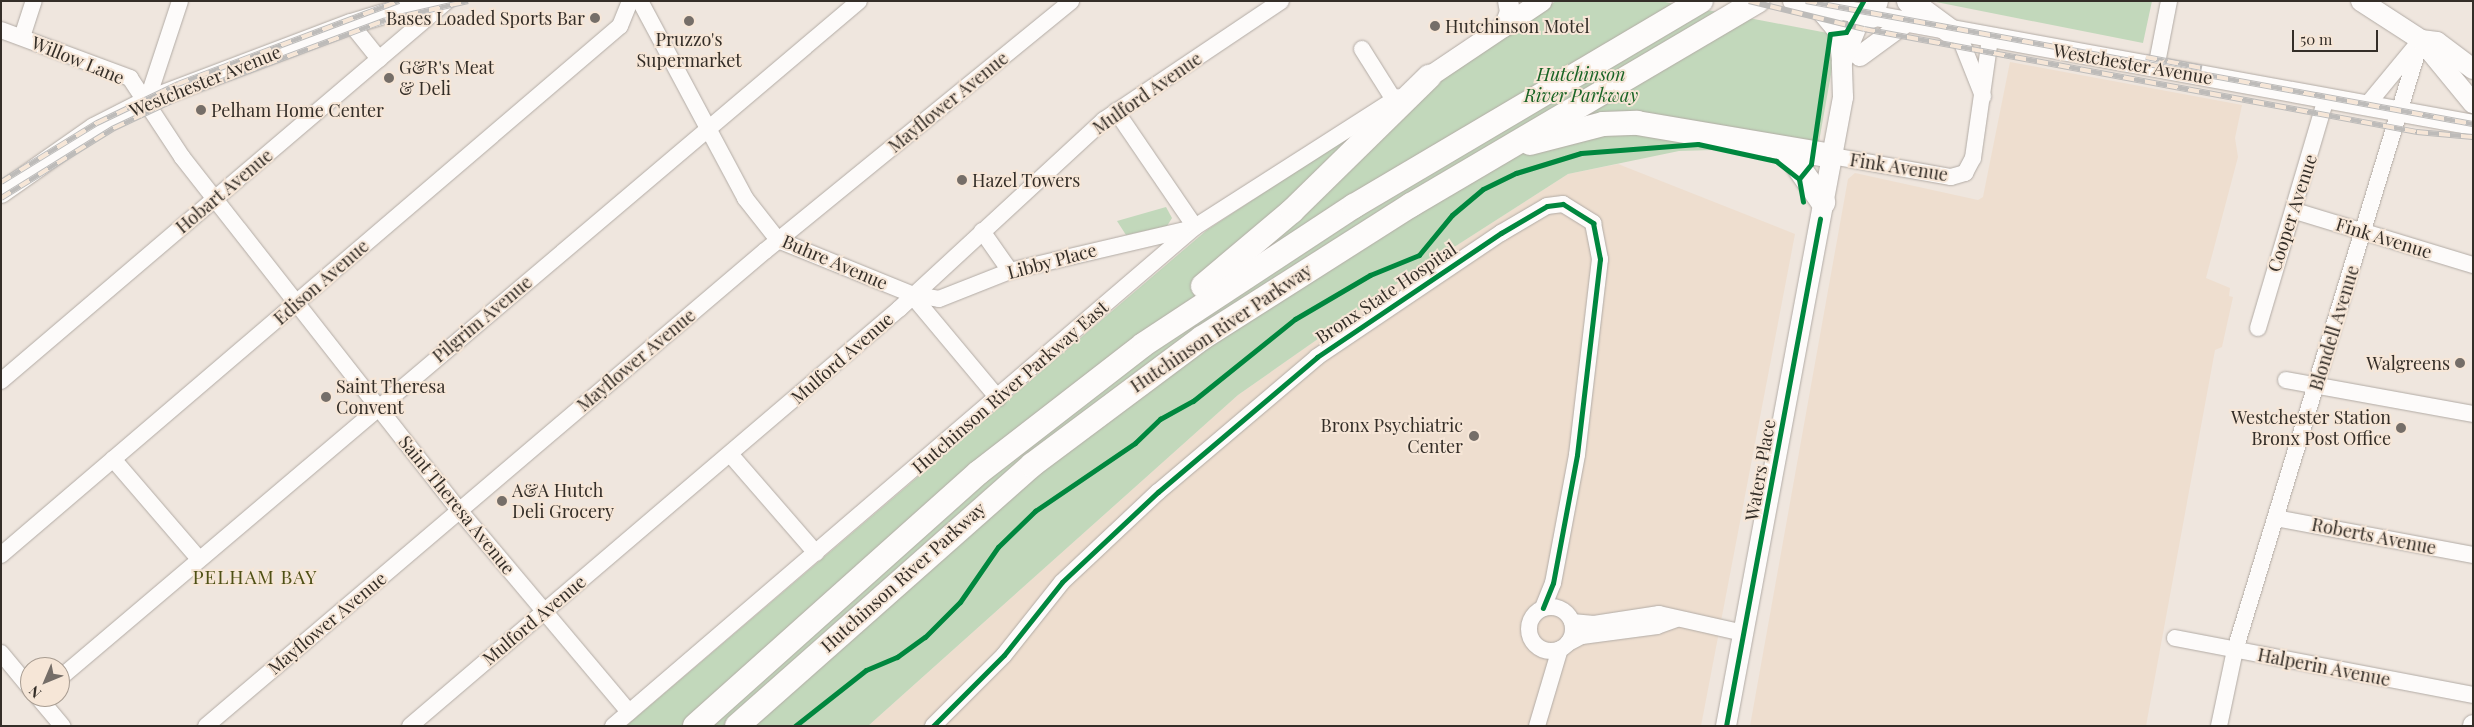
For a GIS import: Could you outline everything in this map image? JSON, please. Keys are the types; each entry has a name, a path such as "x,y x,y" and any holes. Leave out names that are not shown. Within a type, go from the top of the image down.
{"highway":[{"name":"Hutchinson River Parkway","path":"695,726 978,473 1073,397 1178,320 1313,232 1701,1"},
{"name":"Hutchinson River Parkway","path":"737,726 944,540 1094,417 1264,296 1507,148 1757,1"},
{"path":"1907,12 1954,32"},
{"path":"1073,397 1148,328 1265,235 1429,77"},
{"path":"1507,148 1617,123 1665,126 1832,156"},
{"path":"1786,149 1823,202"}],"main road":[{"name":"Westchester Avenue","path":"1,193 94,128 147,101 351,24 426,1"},
{"path":"1504,27 1510,12 1508,1"},
{"path":"1429,77 1542,1"},
{"path":"1793,1 1818,7 1907,12"},
{"path":"2361,1 2420,40 2473,103"},
{"path":"1818,7 1838,32 1851,59 1907,12"},
{"name":"Waters Place","path":"1726,726 1843,97 1851,59 1870,10"},
{"name":"Westchester Avenue","path":"1954,32 2473,125"},
{"path":"2420,40 2437,42 2473,69"}],"street":[{"path":"22,37 34,1"},
{"path":"147,101 180,1"},
{"name":"Hobart Avenue","path":"1,381 447,1"},
{"name":"Edison Avenue","path":"1,555 620,26 630,1"},
{"name":"Buhre Avenue","path":"640,1 745,198 778,240 911,294 998,398"},
{"name":"Pilgrim Avenue","path":"70,669 859,1"},
{"name":"Mayflower Avenue","path":"206,726 778,240 1071,1"},
{"name":"Mulford Avenue","path":"410,726 730,454 1116,111 1282,1"},
{"path":"2156,68 2170,1"},
{"path":"351,24 379,60"},
{"name":"Willow Lane","path":"1,30 130,78 147,101"},
{"path":"1954,32 1983,98"},
{"path":"1983,98 1990,38"},
{"path":"2367,106 2420,40"},
{"name":"Blondell Avenue","path":"2219,726 2234,650 2364,232 2420,40"},
{"path":"1362,49 1394,100"},
{"name":"Hutchinson River Parkway East","path":"613,726 998,398 1195,227 1429,77"},
{"name":"Fink Avenue","path":"1832,156 1951,177 1965,174 1973,158 1983,98"},
{"name":"Cooper Avenue","path":"2258,328 2287,222 2295,211 2326,98"},
{"name":"Saint Theresa Avenue","path":"147,101 215,199 378,407 460,510 630,712"},
{"path":"1116,111 1195,227"},
{"name":"Bronx State Hospital","path":"933,726 1004,655 1062,582 1158,492 1317,356 1501,233 1547,206 1563,204 1593,223 1600,259 1577,456 1553,583 1543,608"},
{"name":"Fink Avenue","path":"2295,211 2473,265"},
{"name":"Libby Place","path":"911,294 938,299 1010,271 1130,240 1195,227"},
{"path":"982,231 1010,271"},
{"path":"2286,380 2473,414"},
{"path":"730,454 816,553"},
{"path":"113,459 199,559"},
{"name":"Roberts Avenue","path":"2276,518 2473,555"},
{"path":"1537,726 1548,683 1564,646 1568,616 1553,583"},
{"path":"1548,683 1542,649 1532,640 1529,628 1533,616 1543,608 1594,624 1658,614 1744,633"},
{"path":"1542,649 1564,646 1582,636 1657,626 1676,619"},
{"name":"Halperin Avenue","path":"2175,638 2473,695"},
{"path":"1,653 20,676"},
{"path":"46,707 62,726"}],"shaded area":[{"path":"2010,62 2242,105 2235,138 2238,157 2206,278 2230,288 2229,296 2233,297 2222,347 2215,350 2146,726 1750,726 1848,179 1855,173 1978,200 1983,197"},
{"name":"Bronx Psychiatric Center","path":"1618,164 1795,234 1701,726 868,726 1238,395 1395,285 1568,174"}],"green space":[{"name":"Hutchinson River Parkway","path":"1556,1 1660,1 1838,35 1818,147 1679,151 1568,174 1395,285 1238,395 868,726 626,726 1207,230"},
{"path":"1931,1 2152,1 2143,43"},
{"path":"1166,207 1172,218 1167,226 1126,235 1117,221"}],"railway":[{"path":"1,182 97,123 178,84 399,1"},
{"path":"1,198 114,128 184,95 386,20 468,1"},
{"path":"1749,1 1864,29 2417,132 2473,137"},
{"path":"1806,1 2473,124"},
{"path":"2146,57 2202,68"}],"cycle path":[{"path":"1799,179 1811,164 1830,34 1846,32 1863,1"},
{"path":"795,726 866,670 897,657 925,637 960,602 998,547 1035,511 1135,443 1160,419 1193,401 1295,319 1370,275 1419,255 1452,215 1483,189 1516,173 1581,153 1698,144 1776,161 1799,179 1803,202"},
{"path":"933,726 1004,655 1062,582 1158,492 1317,357 1501,233 1547,206 1563,204 1593,223 1600,259 1577,455 1553,583 1543,608"},
{"path":"1726,726 1820,219"}],"place":[{"name":"Bases Loaded Sports Bar","path":"595,18"},
{"name":"Pruzzo's Supermarket","path":"689,21"},
{"name":"Hutchinson Motel","path":"1435,26"},
{"name":"G&R's Meat & Deli","path":"389,78"},
{"name":"Pelham Home Center","path":"201,110"},
{"name":"Hazel Towers","path":"962,180"},
{"name":"Walgreens","path":"2460,363"},
{"name":"Saint Theresa Convent","path":"326,397"},
{"name":"Westchester Station Bronx Post Office","path":"2401,428"},
{"name":"Bronx Psychiatric Center","path":"1474,436"},
{"name":"A&A Hutch Deli Grocery","path":"502,501"}],"district":[{"name":"PELHAM BAY","path":"255,577"}]}
